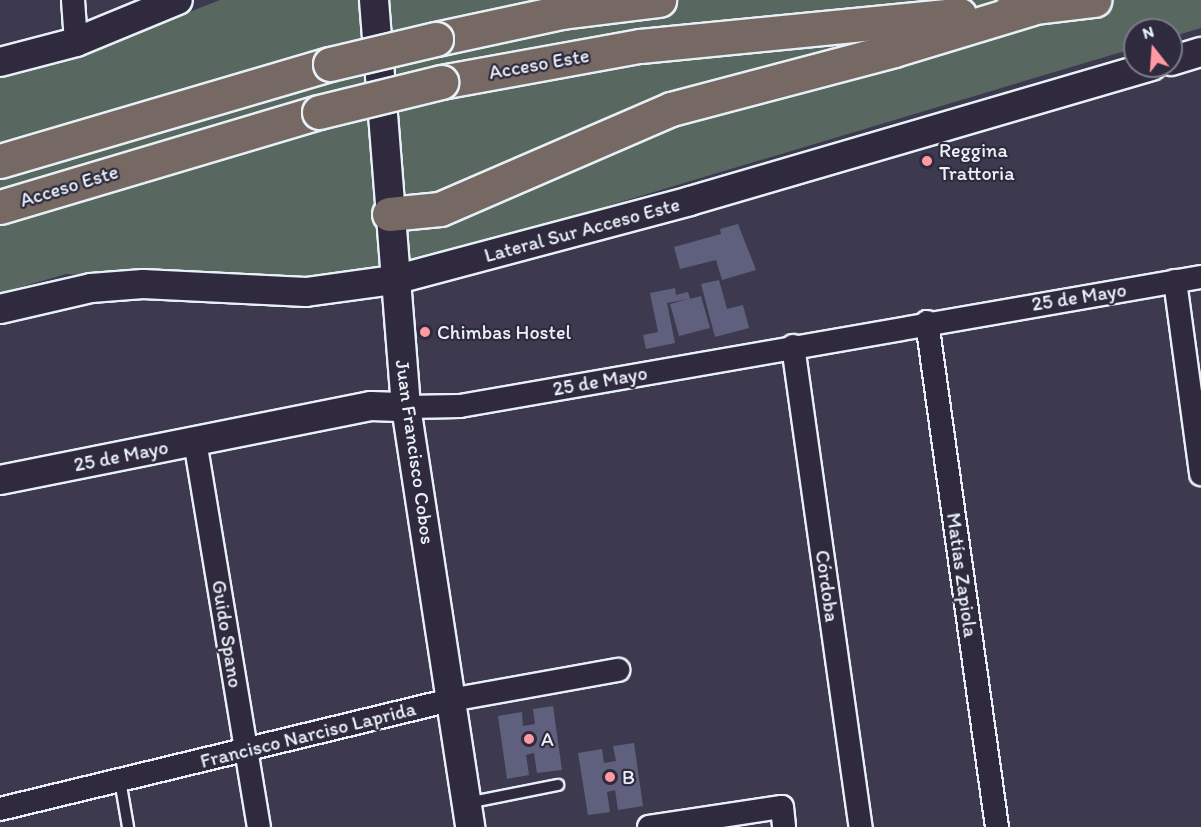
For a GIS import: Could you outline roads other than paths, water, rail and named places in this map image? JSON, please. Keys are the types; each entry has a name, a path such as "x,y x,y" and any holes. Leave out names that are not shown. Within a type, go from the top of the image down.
{"highway":[{"path":"0,161 115,125 330,64 607,0"},
{"path":"562,12 658,0"},
{"name":"Acceso Este","path":"0,207 319,112 441,82 640,46 1094,0"},
{"path":"389,214 440,208 671,109 894,50 1032,8"},
{"path":"0,154 115,125"}],"street":[{"path":"73,0 76,42"},
{"path":"0,62 76,42 178,0"},
{"name":"Juan Francisco Cobos","path":"374,0 394,280 406,407 469,815"},
{"path":"1183,57 1201,52"},
{"name":"Lateral Sur Acceso Este","path":"0,309 91,288 143,284 306,292 394,280 690,201 1123,74"},
{"name":"25 de Mayo","path":"0,480 371,406 460,406 927,322 1201,277"},
{"path":"1175,281 1201,474"},
{"name":"Matías Zapiola","path":"927,322 997,827"},
{"name":"Córdoba","path":"793,346 861,827"},
{"name":"Guido Spano","path":"195,441 259,827"},
{"name":"Francisco Narciso Laprida","path":"0,809 451,700 618,670"},
{"path":"649,827 783,817"}],"lane":[{"path":"120,780 128,827"},
{"path":"469,815 558,785"}],"place":[{"name":"Reggina Trattoria","path":"927,161"},
{"name":"Chimbas Hostel","path":"425,332"},
{"name":"A","path":"529,739"},
{"name":"B","path":"610,777"}]}
